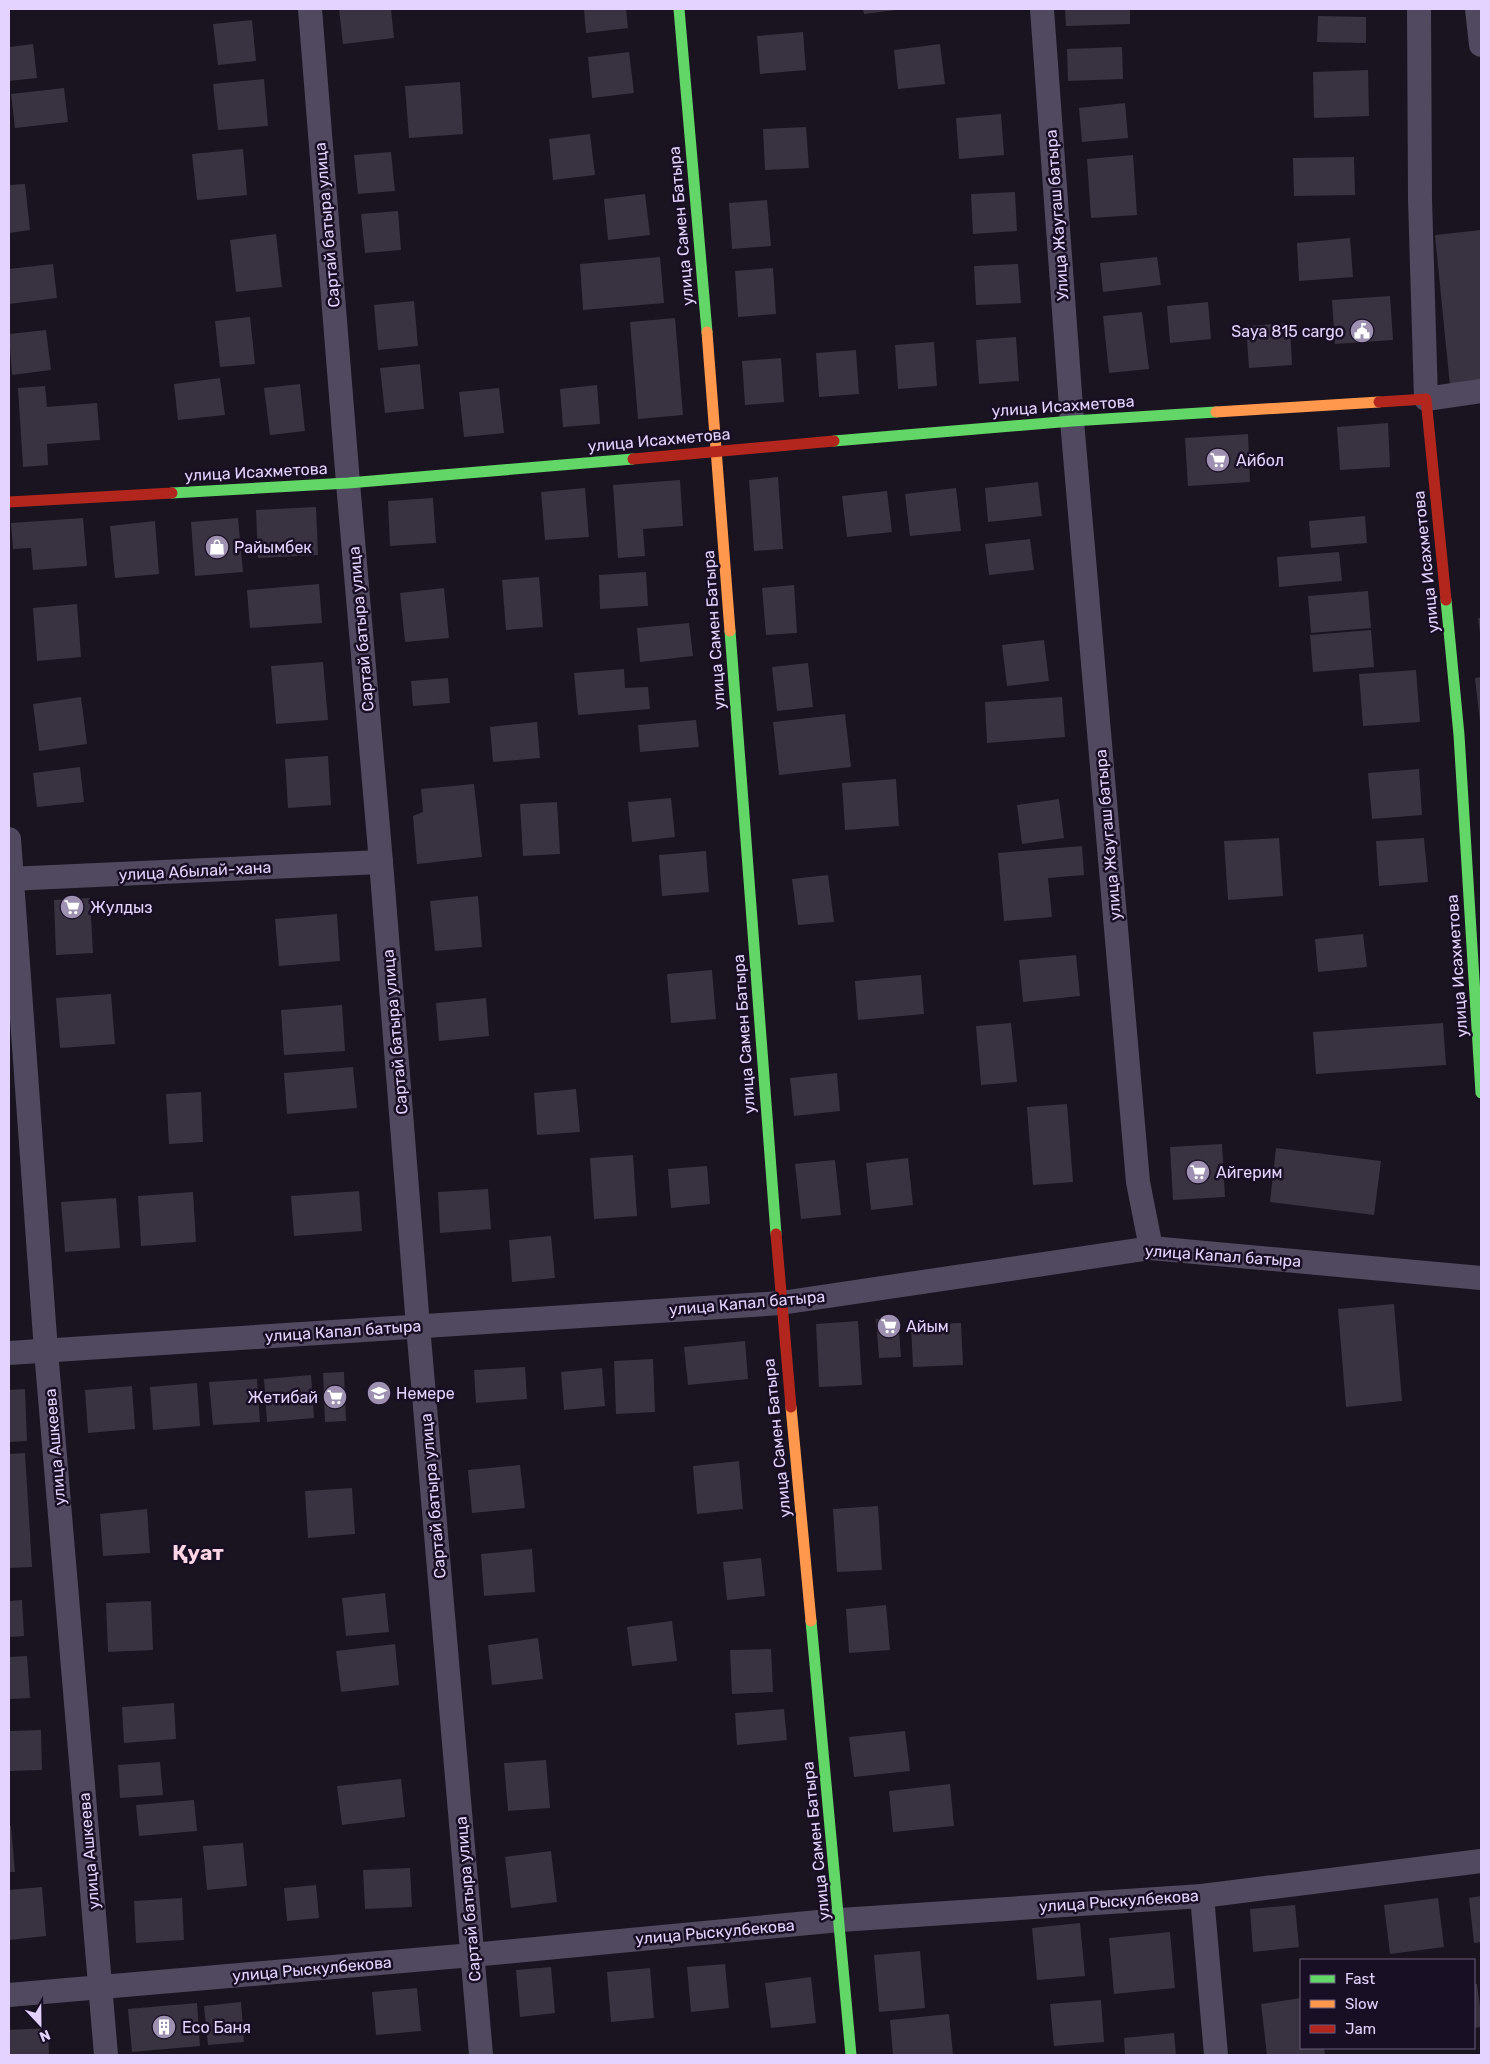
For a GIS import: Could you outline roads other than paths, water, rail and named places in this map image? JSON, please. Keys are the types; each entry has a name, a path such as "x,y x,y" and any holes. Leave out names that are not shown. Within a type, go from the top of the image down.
{"street":[{"name":"Сартай батыра улица","path":"310,9 348,483 382,862 418,1326 481,2055"},
{"name":"улица Самен Батыра","path":"680,9 717,452 780,1303 840,1920 851,2055"},
{"name":"Улица Жаугаш батыра","path":"1042,9 1072,421"},
{"path":"1419,9 1420,199 1426,399 1481,391"},
{"path":"1477,9 1481,45"},
{"name":"улица Исахметова","path":"9,502 348,483 1072,421 1426,399 1459,735 1481,1093"},
{"name":"улица Жаугаш батыра","path":"1072,421 1138,1182 1151,1248"},
{"name":"улица Ашкеева","path":"9,839 46,1351 106,2055"},
{"name":"улица Абылай-хана","path":"11,879 382,862"},
{"name":"улица Капал батыра","path":"9,1353 780,1303 1151,1248 1481,1278"},
{"name":"улица Рыскулбекова","path":"9,1995 472,1955 840,1920 1202,1896 1481,1861"},
{"path":"1202,1896 1216,2055"}],"place":[{"name":"Saya 815 cargo","path":"1362,331"},
{"name":"Айбол","path":"1218,460"},
{"name":"Райымбек","path":"217,547"},
{"name":"Жулдыз","path":"72,907"},
{"name":"Айгерим","path":"1198,1172"},
{"name":"Айым","path":"889,1326"},
{"name":"Немере","path":"379,1393"},
{"name":"Жетибай","path":"335,1397"},
{"name":"Eco Баня","path":"164,2027"}],"district":[{"name":"Қуат","path":"198,1552"}]}
